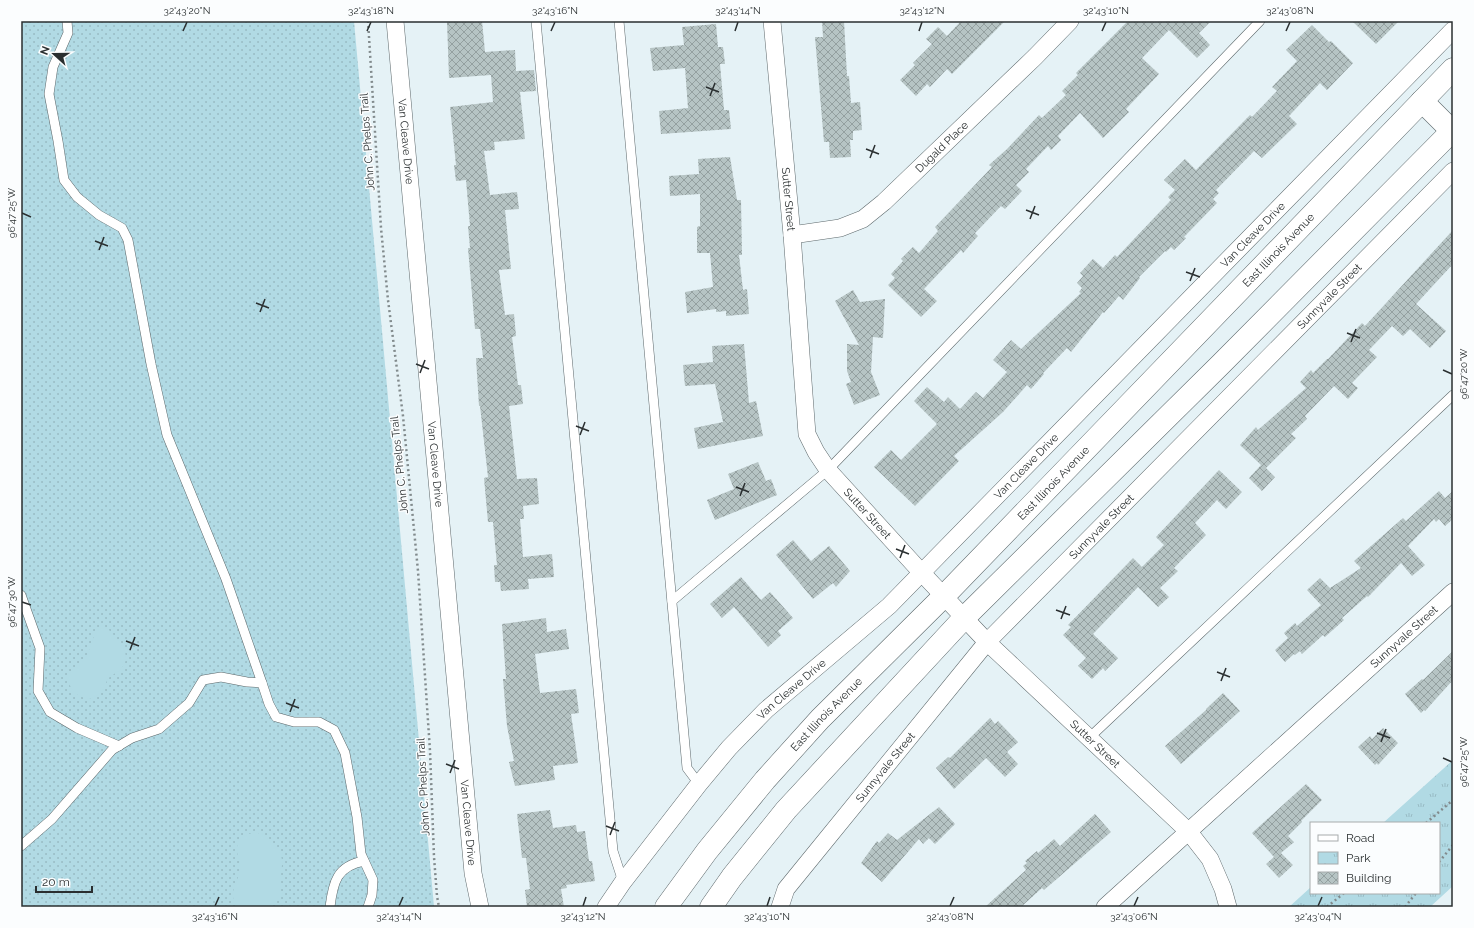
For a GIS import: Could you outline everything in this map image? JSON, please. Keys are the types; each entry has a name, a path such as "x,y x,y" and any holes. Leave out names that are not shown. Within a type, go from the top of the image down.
{"main road":[{"name":"East Illinois Avenue","path":"666,907 712,845 766,780 820,719 944,596 1453,69"},
{"path":"711,907 732,877 786,810 964,618 1221,364 1453,130 1422,101"}],"street":[{"name":"Van Cleave Drive","path":"395,21 473,873 480,907"},
{"name":"Sutter Street","path":"772,21 792,235 807,434 816,452 828,470 987,642 1189,832 1210,859 1223,889 1228,907"},
{"name":"Dugald Place","path":"792,235 840,228 863,219 884,202 1024,68 1070,21"},
{"name":"Van Cleave Drive","path":"606,907 623,882 729,748 766,710 889,606 1453,30"},
{"name":"Sunnyvale Street","path":"780,907 786,889 987,642 1453,171"},
{"name":"Sunnyvale Street","path":"1105,907 1453,592"}],"lane":[{"path":"67,21 68,33 53,67 49,94 64,180 77,197 93,211 122,228 128,240 151,364 167,435 226,579 269,704 276,717 294,722 319,722 334,730 345,753 357,818 361,854 372,880 372,895 368,907"},
{"path":"536,21 613,851 623,882"},
{"path":"619,21 687,768 699,784"},
{"path":"672,601 828,470 1260,21"},
{"path":"1089,738 1453,395"},
{"path":"21,595 40,648 38,691 50,712 77,728 119,746"},
{"path":"21,846 52,819 112,750 132,738 159,729 190,703 203,680 221,677 262,683"},
{"path":"330,907 337,876 353,863 364,861"}],"path":[{"name":"John C. Phelps Trail","path":"368,21 381,235 403,416 418,571 430,752 434,857 439,907"},
{"path":"1427,822 1453,800"},
{"path":"1440,861 1453,845"},
{"path":"1327,907 1343,894"},
{"path":"1405,907 1415,894"}],"green space":[{"path":"21,21 354,21 434,907 21,907"},
{"path":"101,628 108,629 116,638 123,648 126,658 125,664 108,679 101,692 90,699 77,695 72,690 68,677 83,661 95,634"},
{"path":"1453,760 1453,886 1430,907 1289,907 1310,888 1310,894 1440,894 1440,822 1384,822"},
{"path":"255,832 273,842 281,855 282,862 279,894 277,900 271,905 257,908 238,907 233,897 234,888 240,869 237,848 242,837"}],"building":[{"path":"447,21 482,21 485,52 515,50 516,71 534,70 536,91 520,92 525,139 494,142 495,150 484,151 490,195 517,192 519,209 505,210 511,269 499,270 505,315 514,314 516,336 512,337 518,385 521,385 523,404 509,406 517,479 537,478 539,504 523,506 524,519 520,519 523,557 552,554 554,577 528,579 529,589 501,591 500,582 495,582 494,565 497,565 493,522 488,522 484,478 488,477 479,406 476,358 483,358 480,329 475,329 468,248 470,248 468,226 470,226 466,180 456,181 454,165 456,165 450,107 493,102 491,75 449,78"},
{"path":"822,21 844,21 847,76 849,76 851,103 860,102 862,130 853,131 853,140 850,140 851,157 830,158 829,142 824,142 815,37 823,37"},
{"path":"961,21 1005,21 952,74 947,69 930,87 927,84 916,96 900,80 915,65 913,63 932,44 926,39 938,27 947,36"},
{"path":"1128,21 1211,21 1199,33 1210,45 1197,58 1169,30 1142,58 1159,74 1126,109 1129,112 1103,138 1080,113 1058,136 1061,140 1051,150 1048,146 1026,169 1029,172 1016,185 1022,191 1005,209 1001,206 975,233 978,236 963,253 961,250 924,289 937,301 921,317 888,285 895,278 891,274 903,261 901,259 913,247 919,253 938,231 935,227 992,167 989,165 1007,149 1039,115 1042,118 1066,95 1062,91 1078,75 1076,73"},
{"path":"1352,21 1399,21 1376,44"},
{"path":"716,24 718,47 723,47 725,64 720,64 724,110 729,110 731,129 661,134 659,111 688,108 685,68 653,71 650,48 684,45 682,27"},
{"path":"1312,25 1353,63 1327,90 1320,83 1289,116 1297,124 1262,158 1254,151 1216,190 1219,193 1213,199 1217,203 1184,237 1186,238 1174,250 1171,247 1166,252 1165,251 1139,277 1140,278 1123,300 1119,296 1104,313 1103,312 1071,352 1067,348 1043,373 1044,374 1031,389 1027,385 1003,412 954,456 959,461 915,506 874,467 891,450 901,460 937,424 914,401 927,387 944,402 948,397 960,409 976,392 983,398 1007,372 993,360 1011,340 1021,349 1081,293 1079,292 1082,288 1077,283 1083,276 1080,273 1093,259 1103,268 1115,255 1117,257 1171,200 1168,197 1175,190 1164,180 1185,159 1196,170 1250,115 1252,117 1277,91 1272,87 1297,61 1286,50"},
{"path":"730,157 737,200 741,200 742,255 739,255 743,290 747,289 749,314 726,316 726,311 716,312 716,309 687,313 685,292 713,287 710,253 697,253 697,227 700,226 700,194 670,196 669,176 699,174 698,159"},
{"path":"1453,230 1453,264 1416,304 1446,331 1430,348 1410,329 1403,336 1392,326 1369,350 1377,357 1352,383 1358,388 1348,399 1334,386 1305,416 1307,419 1291,434 1296,438 1266,468 1275,477 1262,491 1249,478 1261,465 1240,445 1256,427 1258,430 1306,388 1300,382 1311,370 1313,373 1362,323 1365,326"},
{"path":"853,290 860,302 885,299 883,338 873,337 871,372 880,395 854,405 846,384 851,382 847,371 847,344 859,345 835,301"},
{"path":"744,344 749,403 756,401 763,436 698,449 694,428 723,422 715,384 685,386 683,365 713,362 712,346"},
{"path":"758,462 766,481 771,479 777,495 715,520 707,500 734,489 728,474"},
{"path":"1219,470 1242,492 1226,509 1217,500 1195,523 1206,535 1174,568 1178,571 1160,588 1169,597 1158,607 1138,587 1093,634 1118,658 1105,671 1103,668 1092,679 1078,666 1086,658 1063,635 1071,627 1068,625 1133,558 1142,567 1164,545 1156,537"},
{"path":"1439,491 1445,498 1453,491 1453,519 1445,526 1439,519 1436,522 1434,519 1408,546 1425,565 1412,576 1401,563 1368,597 1367,596 1342,618 1344,620 1325,637 1323,635 1302,654 1300,651 1285,662 1275,650 1288,638 1284,633 1295,623 1297,626 1321,605 1307,590 1320,578 1330,588 1361,568 1354,561 1403,518 1406,521"},
{"path":"793,540 811,561 829,546 850,571 836,587 833,583 813,599 776,555"},
{"path":"741,577 761,600 770,592 793,618 778,631 781,635 768,647 734,607 722,618 710,604"},
{"path":"546,618 547,632 566,629 569,649 535,654 540,693 576,689 579,713 571,714 578,763 553,766 555,780 515,786 509,762 514,761 507,726 503,679 506,679 502,624"},
{"path":"1453,651 1453,680 1425,711 1424,710 1421,713 1405,694 1422,679 1423,680"},
{"path":"1223,693 1240,711 1181,764 1165,746"},
{"path":"990,718 995,724 998,721 1018,742 1007,752 1018,764 1005,777 986,758 954,789 936,768 948,757 950,758"},
{"path":"1383,728 1398,743 1378,765 1377,763 1375,765 1358,747 1370,736 1372,739"},
{"path":"1306,784 1322,800 1288,836 1294,842 1281,853 1293,865 1279,878 1266,864 1274,857 1252,833"},
{"path":"939,807 955,824 935,844 929,838 923,844 919,839 882,882 861,863 877,841 879,843 888,833 897,840"},
{"path":"550,810 553,828 576,825 577,832 585,831 589,861 592,861 595,881 566,885 567,888 561,889 564,907 527,907 525,890 530,889 526,858 522,858 517,814"},
{"path":"1095,814 1111,832 1044,890 1042,888 1021,907 985,907 1026,870 1023,866 1027,863 1025,861 1037,851 1038,853 1054,839 1060,846"}]}
